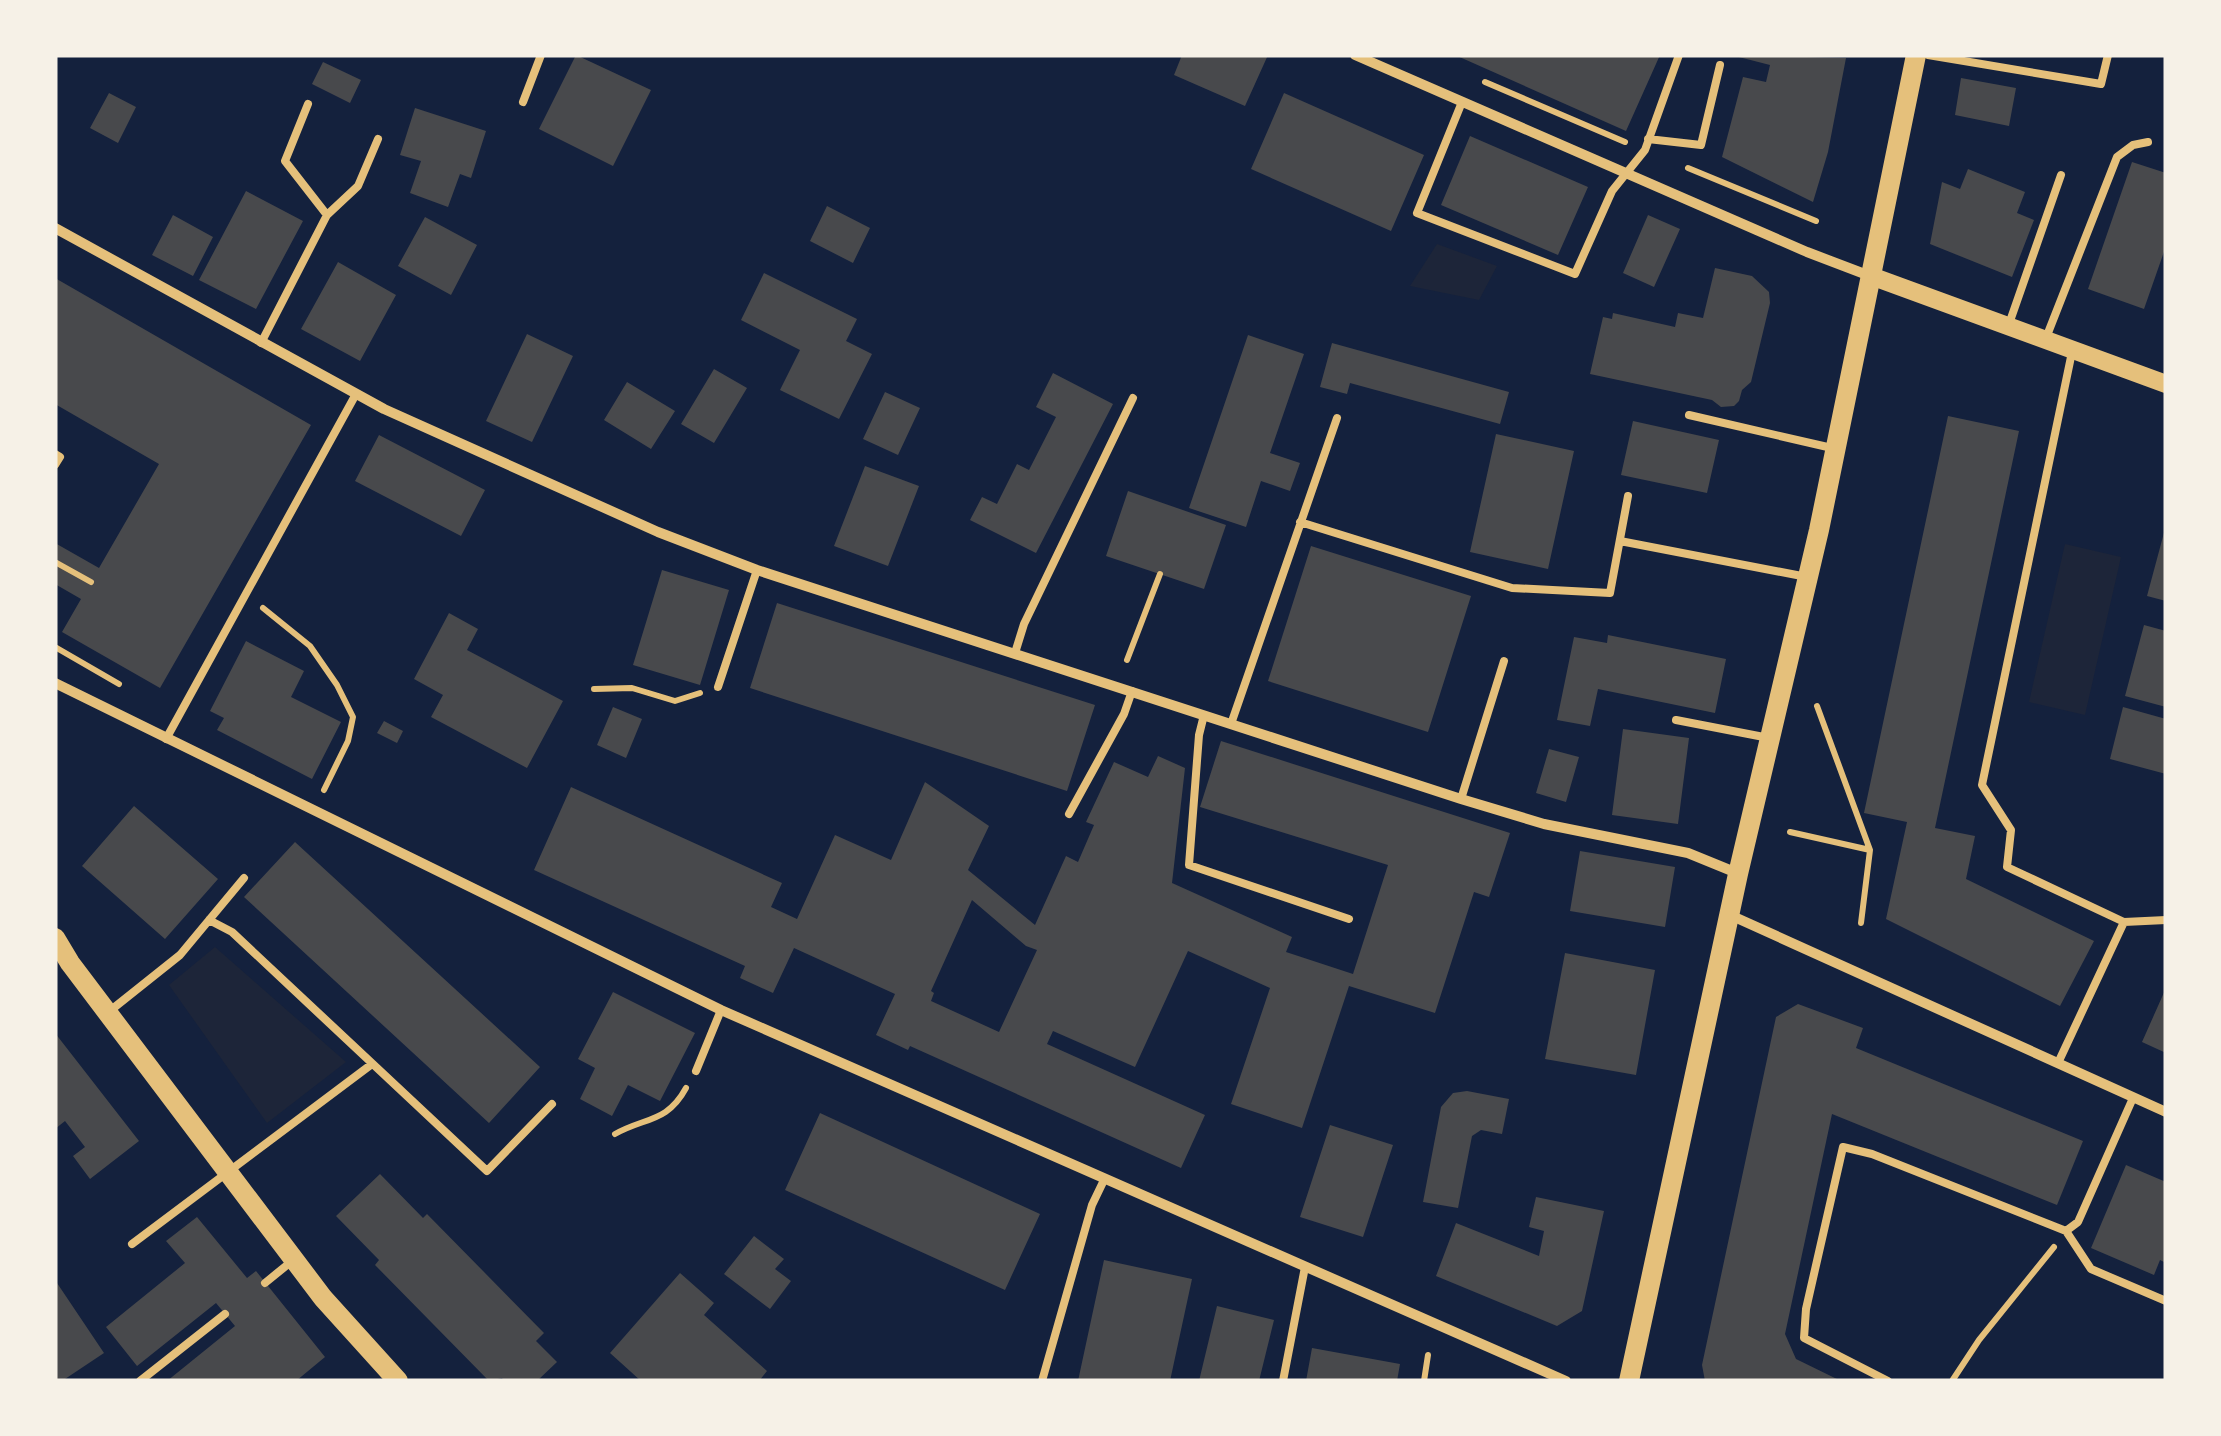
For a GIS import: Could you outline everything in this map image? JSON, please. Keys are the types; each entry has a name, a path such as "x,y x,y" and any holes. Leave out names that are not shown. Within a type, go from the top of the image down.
{"main road":[{"path":"1629,1381 1738,874 1836,449 1916,55"},
{"path":"55,938 322,1298 398,1381"}],"street":[{"path":"1354,55 1871,276 2166,384"},
{"path":"55,228 356,394 658,532 757,570 1461,799 1544,824 1688,853 1738,874"},
{"path":"55,683 722,1010 1566,1381"},
{"path":"1730,915 2166,1112"}],"lane":[{"path":"523,102 541,55"},
{"path":"1462,102 1417,213 1575,274 1612,191 1646,150 1679,55"},
{"path":"1928,55 2101,84 2108,55"},
{"path":"1648,140 1701,145 1720,65"},
{"path":"308,104 285,161 328,215"},
{"path":"261,343 328,215 358,186 378,139"},
{"path":"2044,342 2117,156 2133,145 2148,142"},
{"path":"2008,329 2061,175"},
{"path":"2072,352 1982,785 2011,830 2008,867 2124,922 2166,920"},
{"path":"166,739 356,394"},
{"path":"1015,654 1024,624 1133,398"},
{"path":"1689,415 1836,449"},
{"path":"1231,724 1337,418"},
{"path":"55,454 60,457 55,465"},
{"path":"1300,522 1512,588 1610,593 1628,496"},
{"path":"1620,542 1808,577"},
{"path":"718,687 757,570"},
{"path":"1461,799 1504,662"},
{"path":"1069,814 1124,714 1132,691"},
{"path":"1204,715 1189,866 1349,919"},
{"path":"1676,720 1769,738"},
{"path":"107,1012 180,955 244,878"},
{"path":"209,920 232,932 487,1172 552,1104"},
{"path":"2058,1063 2124,922"},
{"path":"696,1071 722,1010"},
{"path":"132,1244 372,1064"},
{"path":"2066,1231 2078,1222 2133,1098"},
{"path":"1888,1381 1804,1338 1806,1309 1843,1147 1872,1154 2066,1231 2091,1269 2166,1302"},
{"path":"1042,1381 1092,1204 1104,1180"},
{"path":"265,1283 294,1260"},
{"path":"1282,1381 1305,1268"},
{"path":"140,1381 225,1314"}],"path":[{"path":"1474,77 1816,221"},
{"path":"55,562 91,582"},
{"path":"1127,660 1160,574"},
{"path":"246,592 310,646 353,717 348,742 324,791"},
{"path":"594,689 632,688 675,701 718,687"},
{"path":"1817,706 1870,850 1861,923"},
{"path":"1790,832 1870,850"},
{"path":"615,1134 654,1120 676,1106 696,1071"},
{"path":"1952,1381 1979,1340 2066,1231"},
{"path":"1424,1381 1428,1355"}],"shaded area":[{"path":"1437,244 1497,266 1479,300 1410,286"},
{"path":"2065,544 2121,557 2085,715 2029,702"},
{"path":"215,947 346,1062 267,1123 169,985"}],"building":[{"path":"576,55 651,90 613,166 539,129"},
{"path":"1182,55 1268,55 1245,106 1174,75"},
{"path":"1455,55 1660,55 1626,131"},
{"path":"1731,55 1846,58 1828,152 1813,202 1722,157 1743,77 1766,82 1770,65"},
{"path":"323,62 361,80 350,103 312,84"},
{"path":"1961,78 2016,88 2009,126 1955,115"},
{"path":"109,93 136,107 118,143 90,128"},
{"path":"1284,93 1424,155 1391,231 1251,169"},
{"path":"415,108 486,131 471,178 460,174 448,207 410,193 421,161 400,155"},
{"path":"1470,136 1588,187 1558,255 1441,205"},
{"path":"2132,162 2166,173 2166,246 2144,309 2088,289"},
{"path":"1968,169 2025,192 2017,213 2034,220 2012,277 1930,244 1942,182 1960,189"},
{"path":"246,191 303,221 256,309 199,280"},
{"path":"827,206 870,228 853,263 810,241"},
{"path":"173,215 213,237 193,276 152,255"},
{"path":"1648,215 1680,229 1654,287 1623,273"},
{"path":"425,217 477,245 451,295 398,266"},
{"path":"338,262 396,295 360,361 301,329"},
{"path":"1715,268 1752,276 1769,292 1770,303 1751,382 1734,406 1721,407 1712,400 1590,374 1603,317 1612,319 1613,313 1675,327 1678,313 1703,318"},
{"path":"764,273 857,319 846,341 872,354 839,419 780,390 800,350 741,320"},
{"path":"55,278 311,425 160,688 62,632 81,599 55,584 55,543 99,568 159,464 55,404"},
{"path":"527,334 573,356 532,442 486,421"},
{"path":"1248,335 1304,354 1270,453 1300,463 1290,491 1261,481 1246,527 1189,508"},
{"path":"1332,343 1509,392 1500,424 1350,383 1347,394 1320,387"},
{"path":"714,369 747,388 714,443 681,424"},
{"path":"1053,373 1113,404 1036,553 970,520 982,497 997,504 1017,464 1029,470 1056,417 1036,407"},
{"path":"627,382 675,411 651,449 604,420"},
{"path":"885,392 920,408 898,455 863,439"},
{"path":"1948,416 2019,431 1935,828 1975,836 1966,879 2094,941 2060,1006 1886,919 1907,822 1864,813"},
{"path":"1633,421 1719,440 1707,493 1621,475"},
{"path":"1496,434 1574,451 1548,569 1470,552"},
{"path":"379,435 485,490 461,536 355,481"},
{"path":"865,466 919,486 888,566 834,546"},
{"path":"1128,491 1226,525 1204,589 1106,556"},
{"path":"2166,530 2166,601 2147,596"},
{"path":"1311,546 1471,596 1428,732 1268,681"},
{"path":"662,570 729,590 700,685 633,665"},
{"path":"777,603 1095,705 1067,791 750,688"},
{"path":"449,613 478,629 467,650 563,701 527,768 431,717 443,695 414,679"},
{"path":"2144,625 2166,631 2166,707 2125,696"},
{"path":"1608,635 1726,659 1715,713 1598,689 1590,726 1557,720 1574,637 1607,643"},
{"path":"246,641 304,671 291,697 341,722 312,779 217,730 224,718 210,711"},
{"path":"613,707 642,719 626,758 597,745"},
{"path":"2123,707 2166,719 2166,774 2110,759"},
{"path":"384,721 403,731 397,743 377,733"},
{"path":"1623,729 1689,738 1678,824 1612,815"},
{"path":"1221,741 1510,833 1489,897 1474,892 1435,1013 1349,986 1302,1128 1231,1104 1270,988 1188,951 1135,1067 1053,1031 1047,1044 1205,1115 1181,1168 910,1046 908,1050 876,1035 895,994 794,948 773,993 740,978 745,966 534,870 571,787 782,883 771,907 797,919 835,835 891,860 925,782 989,826 968,870 1035,925 1066,856 1078,862 1094,825 1086,822 1114,762 1148,777 1158,756 1185,768 1172,883 1292,937 1286,952 1353,974 1388,865 1200,807","holes":["972,900 1026,946 1037,950 999,1032 931,1001 931,991"]},
{"path":"1549,749 1579,757 1566,802 1536,793"},
{"path":"134,806 218,879 165,939 82,866"},
{"path":"295,842 540,1067 489,1123 244,897"},
{"path":"1580,851 1675,867 1665,927 1570,911"},
{"path":"1565,953 1655,970 1636,1075 1545,1059"},
{"path":"2166,988 2166,1053 2142,1042"},
{"path":"613,992 695,1033 660,1101 628,1085 612,1116 580,1099 595,1068 578,1059"},
{"path":"1798,1004 1863,1028 1856,1048 2083,1141 2057,1205 1832,1114 1785,1334 1796,1359 1841,1381 1705,1381 1702,1365 1776,1017"},
{"path":"55,1033 139,1141 90,1179 73,1156 85,1147 65,1121 55,1129"},
{"path":"1467,1091 1509,1099 1502,1134 1481,1130 1472,1136 1458,1208 1423,1202 1441,1107 1453,1093"},
{"path":"820,1113 1040,1214 1005,1290 785,1190"},
{"path":"1330,1125 1393,1145 1363,1237 1300,1217"},
{"path":"2126,1165 2166,1182 2166,1263 2160,1260 2154,1275 2091,1248"},
{"path":"380,1174 423,1218 427,1214 544,1333 536,1341 557,1362 537,1381 489,1381 375,1265 379,1260 336,1216"},
{"path":"1536,1197 1604,1211 1582,1311 1557,1326 1436,1276 1456,1223 1539,1256 1544,1231 1529,1227"},
{"path":"197,1217 247,1278 256,1271 325,1357 296,1381 167,1381 235,1326 216,1303 137,1366 106,1327 185,1263 166,1241"},
{"path":"754,1236 784,1259 775,1269 791,1281 770,1309 724,1274"},
{"path":"1104,1260 1192,1279 1170,1381 1078,1381"},
{"path":"680,1273 714,1303 704,1315 767,1371 759,1381 641,1381 610,1353"},
{"path":"55,1280 104,1353 62,1381 55,1381"},
{"path":"1217,1306 1274,1320 1259,1381 1199,1381"},
{"path":"1312,1348 1400,1364 1397,1381 1306,1381"}]}
